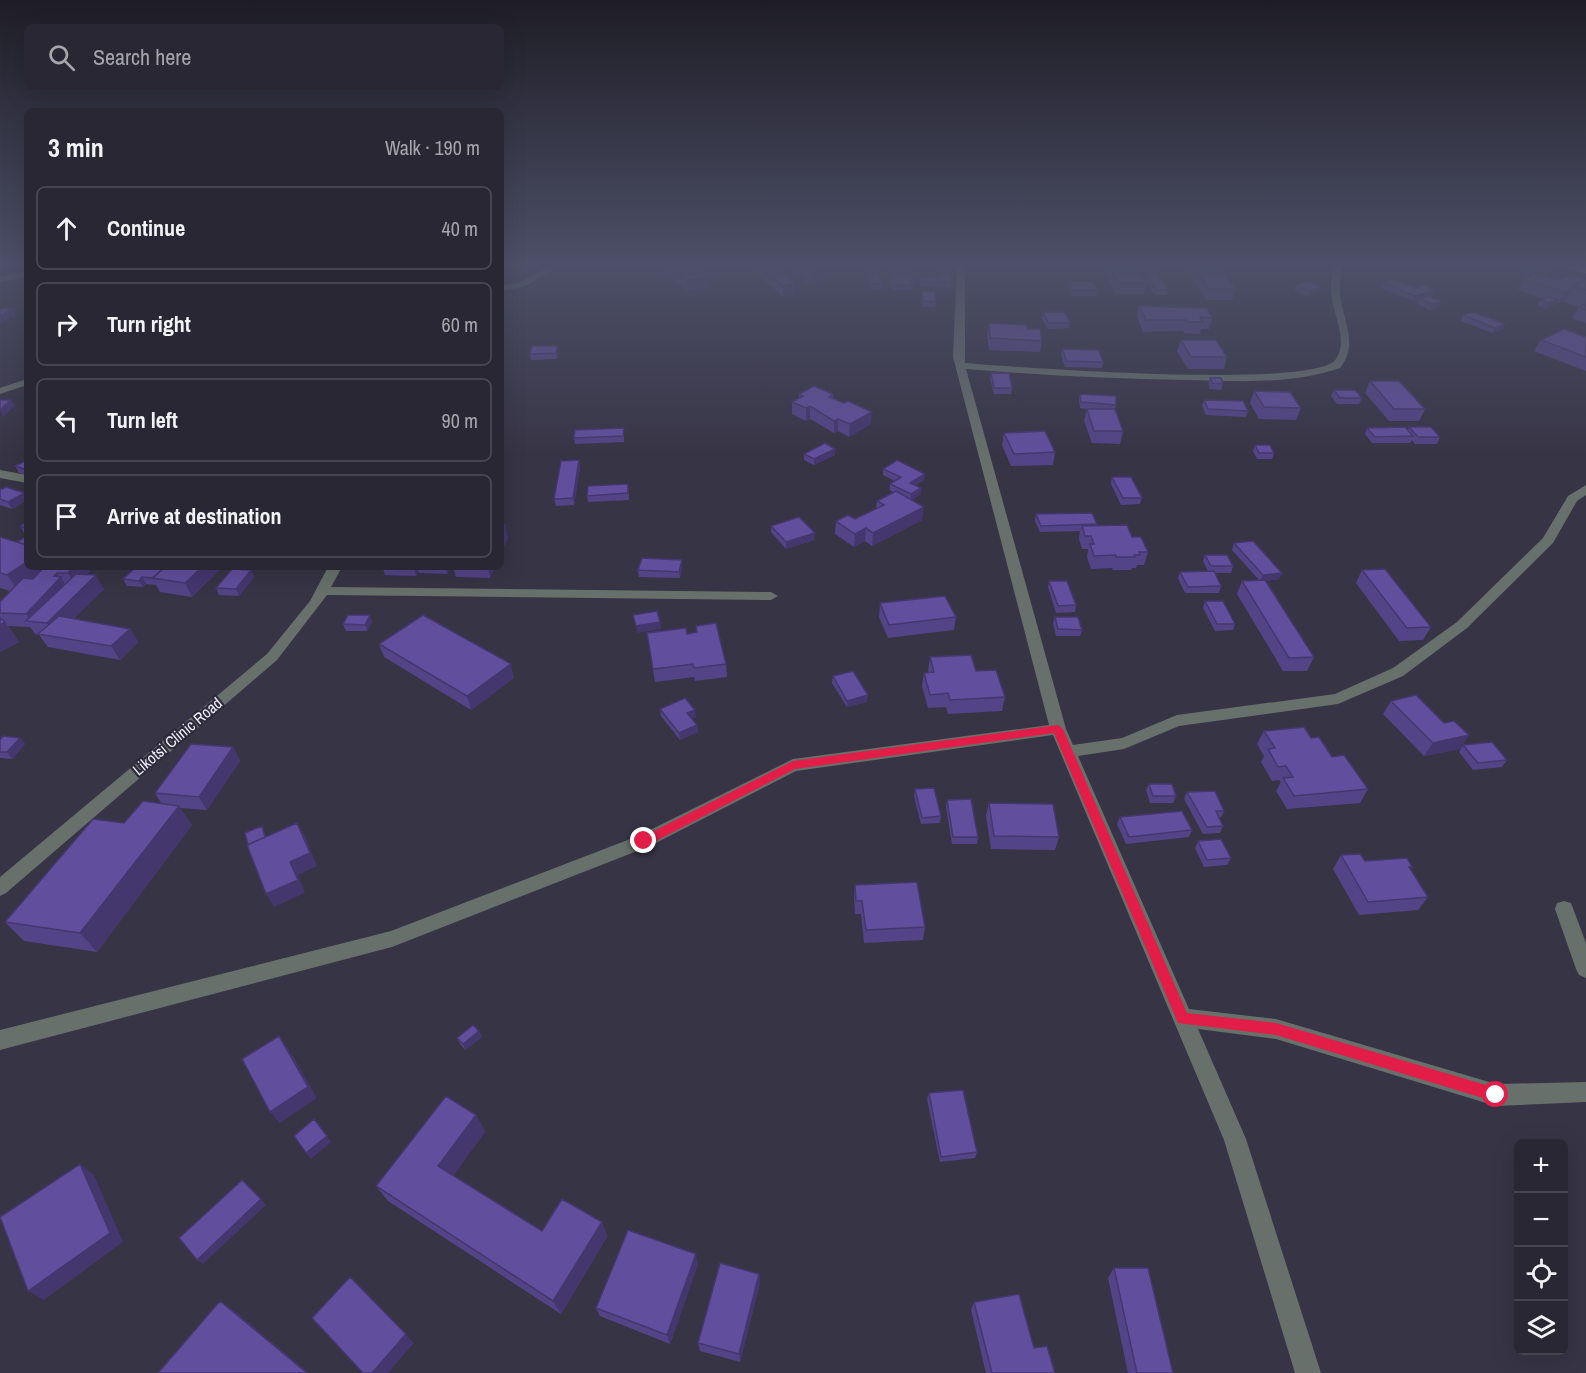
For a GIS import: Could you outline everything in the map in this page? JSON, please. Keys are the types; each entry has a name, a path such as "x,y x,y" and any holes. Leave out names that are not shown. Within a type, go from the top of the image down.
{"street":[{"path":"959,329 960,366 1058,729 1235,1139 1308,1373"},
{"path":"960,366 1056,373 1296,377 1323,373 1336,366 1344,355 1344,329"},
{"path":"0,391 24,383"},
{"path":"0,474 24,478"},
{"path":"1068,752 1124,743 1177,721 1338,699 1398,672 1462,625 1548,540 1572,499 1586,489"},
{"name":"Likotsi Clinic Road","path":"0,888 272,657 316,603 334,570"},
{"path":"323,591 771,596"},
{"path":"0,1040 392,939 644,841 793,765 1058,729"},
{"path":"1564,909 1586,969"},
{"path":"1183,1018 1276,1029 1496,1095 1586,1092"}],"building":[{"path":"989,329 1040,329 1042,341 990,338"},
{"path":"1564,329 1586,337 1586,357 1541,340"},
{"path":"1181,340 1216,340 1227,357 1191,357"},
{"path":"532,346 557,346 556,353 530,354"},
{"path":"1063,349 1099,350 1103,362 1066,361"},
{"path":"991,373 1009,373 1012,388 994,388"},
{"path":"1210,378 1221,378 1223,384 1212,383"},
{"path":"1370,381 1399,381 1425,409 1394,409"},
{"path":"814,386 833,394 829,397 844,403 848,401 872,412 850,424 838,419 834,421 810,406 806,408 792,402 803,396 799,394"},
{"path":"1334,390 1355,390 1362,398 1340,398"},
{"path":"1254,391 1290,392 1301,408 1264,407"},
{"path":"1080,394 1116,396 1116,405 1081,402"},
{"path":"0,400 11,400 0,410"},
{"path":"1204,400 1243,401 1248,411 1208,409"},
{"path":"1087,409 1115,409 1123,431 1094,431"},
{"path":"1405,427 1413,436 1375,437 1367,428"},
{"path":"1409,427 1431,427 1440,437 1418,437"},
{"path":"624,428 623,436 574,438 575,430"},
{"path":"1045,431 1055,452 1014,454 1004,433"},
{"path":"825,443 835,449 814,459 804,454"},
{"path":"1255,445 1270,445 1274,453 1259,453"},
{"path":"579,460 573,498 554,499 561,461"},
{"path":"897,460 925,474 910,483 921,488 911,494 890,484 901,477 883,469"},
{"path":"24,462 24,469 15,466"},
{"path":"1112,477 1131,477 1142,498 1123,498"},
{"path":"628,484 628,493 587,496 588,486"},
{"path":"6,487 24,494 8,502 0,499 0,490"},
{"path":"896,491 924,507 873,533 866,528 855,534 836,521 848,515 855,519 884,505 877,501"},
{"path":"1092,513 1097,524 1041,526 1036,514"},
{"path":"799,517 815,533 786,542 771,526"},
{"path":"1127,525 1132,537 1141,537 1148,552 1139,552 1140,555 1134,555 1135,557 1094,556 1090,544 1094,544 1091,536 1085,536 1082,526"},
{"path":"0,537 24,544 24,564 7,575 0,573"},
{"path":"1253,541 1282,573 1263,575 1234,543"},
{"path":"1205,555 1227,555 1233,566 1211,566"},
{"path":"642,558 682,560 679,572 638,570"},
{"path":"1385,569 1431,627 1407,628 1362,570"},
{"path":"41,570 70,570 68,573 57,573 54,576 61,577 26,614 0,613 0,602 23,578 33,579"},
{"path":"133,570 162,570 153,578 142,577 139,581 123,579"},
{"path":"161,570 199,570 185,583 152,578"},
{"path":"231,570 251,570 236,589 216,588"},
{"path":"1214,571 1221,586 1188,587 1180,572"},
{"path":"76,574 96,575 47,623 26,621"},
{"path":"1265,580 1314,657 1289,658 1242,581"},
{"path":"1049,581 1067,581 1076,605 1058,606"},
{"path":"945,596 956,617 889,625 880,603"},
{"path":"1205,601 1223,601 1235,624 1217,624"},
{"path":"657,611 660,622 636,626 633,615"},
{"path":"348,615 370,615 365,625 343,624"},
{"path":"423,615 511,664 467,696 379,644"},
{"path":"59,616 130,629 111,646 38,634"},
{"path":"1055,617 1078,617 1082,630 1058,629"},
{"path":"716,623 726,664 694,668 693,664 653,669 647,633 686,628 687,634 697,632 696,626"},
{"path":"971,655 976,671 996,670 1005,697 950,700 948,693 930,695 924,673 934,672 930,657"},
{"path":"853,671 868,695 847,701 833,676"},
{"path":"1416,695 1444,723 1454,721 1469,735 1433,743 1391,701"},
{"path":"685,698 695,710 687,713 697,725 679,733 660,709"},
{"path":"1304,727 1311,738 1319,737 1332,757 1344,755 1368,789 1294,796 1283,778 1293,777 1286,766 1278,767 1268,749 1275,748 1264,731"},
{"path":"3,736 20,738 7,752 0,752 0,740"},
{"path":"1492,742 1507,760 1478,763 1463,745"},
{"path":"191,744 233,747 199,797 155,793"},
{"path":"1149,784 1172,784 1176,796 1153,796"},
{"path":"934,788 941,816 922,818 915,789"},
{"path":"1215,791 1224,811 1216,811 1223,826 1207,827 1187,792"},
{"path":"971,799 978,837 953,837 947,800"},
{"path":"143,801 179,806 80,933 5,922 93,819 124,823"},
{"path":"989,803 1053,804 1059,837 994,836"},
{"path":"1182,811 1192,830 1129,837 1120,817"},
{"path":"297,823 310,853 290,862 298,880 266,894 247,845"},
{"path":"262,826 265,837 248,845 245,833"},
{"path":"1221,839 1231,858 1207,860 1198,841"},
{"path":"1360,854 1365,861 1407,858 1412,867 1409,867 1428,897 1368,902 1341,855"},
{"path":"917,882 925,927 866,930 862,901 856,901 855,885"},
{"path":"473,1025 479,1031 463,1044 457,1038"},
{"path":"279,1036 308,1087 270,1112 242,1059"},
{"path":"963,1090 977,1152 941,1157 929,1093"},
{"path":"446,1096 476,1115 438,1166 542,1231 562,1199 602,1222 553,1301 376,1186"},
{"path":"314,1119 327,1136 306,1153 294,1136"},
{"path":"80,1164 110,1233 28,1291 0,1217"},
{"path":"242,1180 261,1199 197,1260 179,1238"},
{"path":"628,1230 696,1254 667,1335 596,1308"},
{"path":"720,1263 759,1274 739,1354 698,1343"},
{"path":"1114,1268 1148,1268 1173,1373 1137,1373"},
{"path":"350,1277 406,1334 372,1373 363,1373 312,1318"},
{"path":"1019,1294 1034,1348 1047,1346 1055,1373 992,1373 974,1302"},
{"path":"220,1301 307,1373 158,1373"}],"route":[{"path":"644,841 793,765 1058,729 1183,1018 1276,1029 1496,1095"}]}
